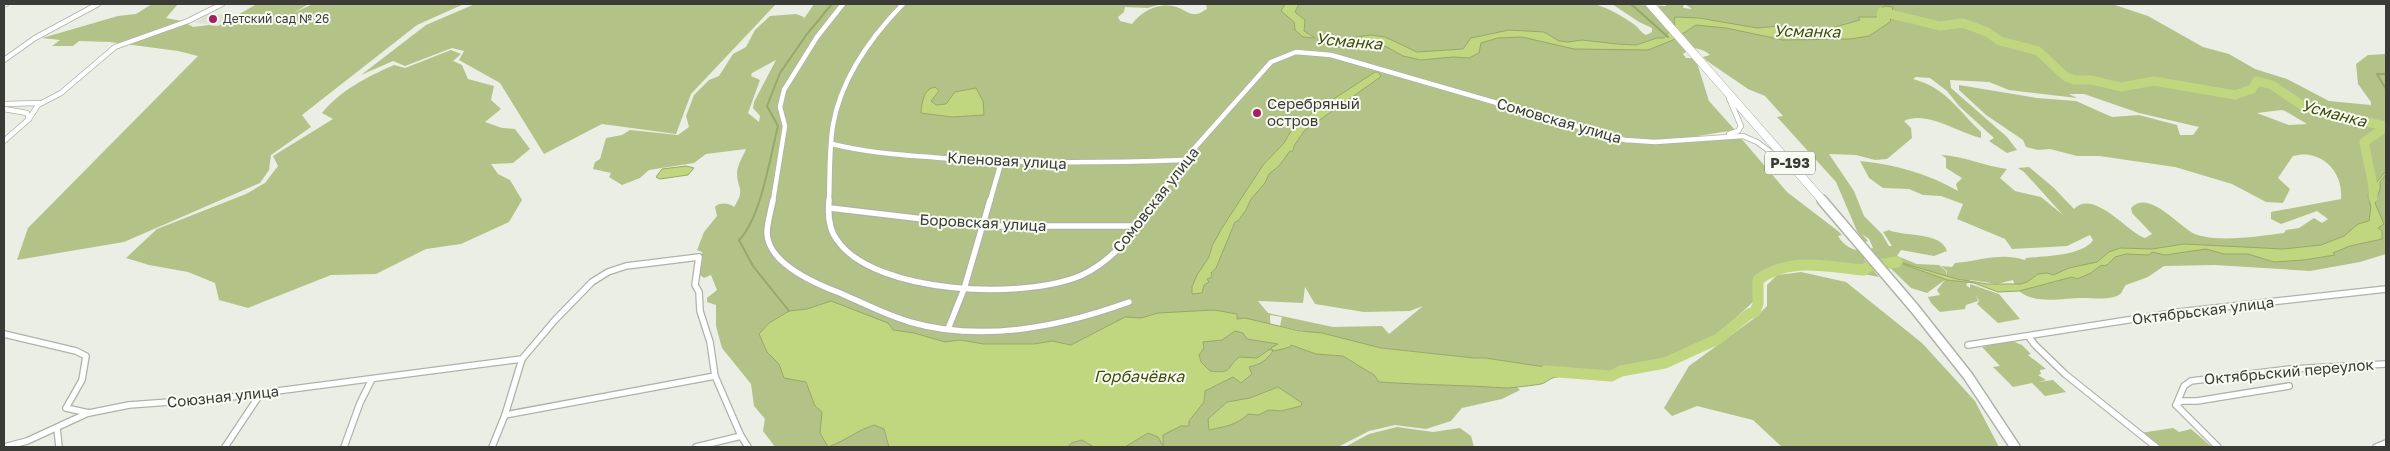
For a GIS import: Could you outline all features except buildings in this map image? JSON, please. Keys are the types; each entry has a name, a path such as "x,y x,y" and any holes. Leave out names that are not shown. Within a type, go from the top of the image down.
{"highway":[{"name":"Р-193","path":"1650,4 1802,176 1907,300 1968,376 2015,447"}],"street":[{"path":"4,60 35,38 98,4"},
{"path":"4,142 29,119 38,105 61,93 115,47 188,21 222,4"},
{"path":"843,4 817,38 784,90 780,107 785,130 772,214 767,229 767,240 786,264 807,279 904,320 948,328 1008,331 1055,325 1082,319 1129,302"},
{"name":"Сомовская улица","path":"903,4 886,23 854,66 835,113 832,144 830,227 840,244 850,253 872,265 904,276 964,288 1011,290 1042,286 1086,273 1113,255 1137,226 1184,160 1270,64 1285,54 1298,51 1317,52 1338,57 1621,140 1648,142 1702,138"},
{"path":"1702,138 1733,133 1741,128 1736,111 1719,83"},
{"path":"4,104 34,102 39,103 38,105"},
{"path":"4,109 27,114 29,119"},
{"path":"1702,138 1747,137 1802,176"},
{"name":"Кленовая улица","path":"832,144 908,155 1001,163 1088,164 1184,160"},
{"path":"948,328 964,288 1001,163"},
{"name":"Боровская улица","path":"830,208 983,226 1137,226"},
{"path":"492,447 505,415 522,360 555,320 592,282 608,272 626,266 699,257 694,283 695,288 699,292 700,311 710,342 715,376 741,436 748,447"},
{"name":"Октябрьская улица","path":"1968,345 2029,337 2179,312 2386,289"},
{"name":"Союзная улица","path":"4,334 76,351 86,356 82,380 66,408 89,413 128,405 260,394 522,360"},
{"path":"2029,337 2031,343 2113,414 2156,447"},
{"name":"Октябрьский переулок","path":"2176,405 2184,386 2191,382 2290,369 2386,364"},
{"path":"505,415 715,376"},
{"path":"344,447 360,403 372,379"},
{"path":"2218,447 2176,405 2181,400 2197,401 2289,386"},
{"path":"225,447 260,394"},
{"path":"4,447 27,441 89,413"},
{"path":"57,428 59,447"},
{"path":"696,447 741,436"},
{"path":"2376,447 2386,443"}],"shaded area":[{"path":"152,4 178,4 166,18 182,21 193,27 218,26 257,4 309,4 293,13 313,4 464,4 417,25 302,115 311,127 271,155 269,170 260,183 124,242 17,260 28,228 198,56 178,51 110,42 79,41 73,46 52,46 60,40 42,38 118,16 136,14"},
{"path":"475,4 776,4 691,94 676,134 602,124 544,154 500,83 459,60 464,51 452,48 405,66 393,61 361,75 426,25"},
{"path":"814,4 1161,4 1148,8 1125,7 1124,12 1118,17 1120,21 1132,24 1141,14 1153,8 1166,5 1194,14 1207,9 1206,4 1594,4 1620,15 1646,35 1652,32 1652,28 1639,22 1612,4 1666,6 1666,4 1684,4 1683,8 1692,9 1685,4 2112,4 2148,16 2203,47 2229,54 2255,69 2287,79 2329,101 2371,105 2371,102 2358,84 2356,64 2368,55 2386,54 2386,254 2360,262 2310,271 2215,265 2164,266 2148,277 2126,285 2119,295 2104,298 2043,300 2024,295 2017,289 2013,280 1997,284 1970,280 1966,285 1970,288 1970,284 1999,294 2020,319 1998,323 1977,304 1979,301 1976,295 1978,301 1966,305 1965,309 1940,312 1928,297 1940,295 1937,290 1945,280 1927,293 1911,288 1882,260 1864,259 1879,277 1822,270 1764,270 1756,278 1753,302 1718,334 1676,355 1606,372 1547,368 1485,358 1381,348 1280,326 1282,317 1270,315 1271,342 1296,346 1316,354 1343,356 1374,375 1509,388 1516,386 1520,390 1502,399 1462,408 1451,421 1426,429 1395,425 1369,431 1338,447 775,447 763,431 765,419 754,406 751,384 722,348 716,326 716,305 707,302 707,298 717,290 711,275 704,278 699,274 702,252 697,250 704,232 717,216 715,207 719,204 724,204 734,207 740,196 737,172 746,149 706,154 694,163 649,170 640,178 622,185 609,177 611,173 593,169 595,162 600,159 606,138 622,135 630,130 678,135 689,127 686,116 694,95 709,80 719,76 733,54 746,47 755,30 770,16 796,14 804,17 803,20","holes":["1684,48 1695,48 1705,51 1710,55 1703,57 1707,61 1748,89 1765,96 1783,116 1777,117 1836,182 1857,231 1865,242 1868,241 1862,234 1869,239 1873,248 1853,249 1841,241 1838,236 1842,235 1787,192 1740,137 1701,139 1698,136 1735,130 1709,101 1697,63 1693,58 1686,58 1683,54 1686,52","776,60 754,102 753,108 760,116 759,122 748,113 760,80 751,76 752,73","1916,77 1930,78 1947,91 1959,106 1994,138 1989,141 2007,153 2017,150 2007,137 1951,88 1950,80 1989,82 2009,90 2077,98 2069,94 2084,94 2139,113 2199,127 2193,135 2180,135 2177,125 2139,115 2112,117 2076,101 2037,98 1959,85 1959,90 1986,115 2023,140 2026,147 2038,150 2050,149 2077,156 2099,156 2175,167 2232,184 2266,202 2283,203 2290,189 2278,178 2293,156 2309,155 2323,160 2334,170 2340,184 2341,199 2271,212 2271,219 2281,224 2317,211 2328,219 2322,223 2314,218 2299,228 2286,230 2284,233 2227,238 2204,237 2195,234 2155,206 2138,203 2131,208 2132,213 2152,234 2145,238 2101,208 2091,204 2082,204 2074,209 2054,188 2029,167 2018,168 2024,172 2063,215 2041,197 2015,191 2000,178 2007,169 1958,157 1941,155 1946,158 1946,168 1962,178 1956,184 1958,191 1910,171 1860,161 1869,178 1883,188 1909,189 1923,195 1941,196 1963,204 1957,219 2005,239 2012,249 2067,246 2090,235 2093,240 2081,249 2062,254 2026,258 2025,260 1998,257 1955,263 1952,267 1941,266 1947,271 1946,276 1946,271 1939,265 1917,264 1897,256 1901,250 1934,256 1947,251 1937,240 1930,237 1889,230 1883,232 1892,246 1889,246 1882,234 1864,216 1854,191 1829,154 1856,155 1875,160 1887,159 1912,138 1911,128 1904,121 1913,118 1932,120 1981,138 1981,132 1943,93 1913,79","2282,110 2307,124 2289,125 2257,113","1305,287 1315,304 1364,312 1410,311 1423,306 1389,334 1382,326 1333,327 1268,313 1258,301 1303,303"]},
{"name":"Детский сад № 26","path":"210,13 232,16 217,25 194,23"},
{"path":"451,50 461,54 453,61 462,65 468,79 494,86 491,100 501,109 485,122 502,128 515,129 530,149 513,163 491,164 498,174 510,180 522,200 509,222 461,244 426,249 376,274 331,275 248,308 219,300 215,283 188,272 149,265 126,258 157,229 246,194 265,183 278,166 273,156 333,119 322,113 337,97 355,85 394,65 405,68"},
{"path":"1801,272 1846,282 1922,343 1975,401 1999,447 1782,447 1753,420 1697,406 1672,416 1664,408 1689,366 1756,317 1767,306 1767,285 1777,275"},
{"path":"2012,341 2022,345 2031,354 2028,355 2046,369 2040,370 2041,374 2038,375 2046,380 2038,382 2053,380 2066,392 2045,396 2032,383 2013,387 1993,367 2000,366 1982,347"},
{"path":"1397,427 1433,432 1460,428 1471,436 1474,447 1345,447 1369,434"},
{"path":"2173,428 2179,432 2191,429 2212,447 2159,447 2140,433"}],"water":[{"path":"1285,4 1299,4 1295,12 1305,20 1304,31 1315,38 1303,37 1295,30 1294,22 1281,11"},
{"path":"1885,6 1893,7 1890,22 1869,36 1850,39 1783,40 1726,28 1696,25 1673,40 1648,50 1574,49 1522,37 1498,38 1481,43 1479,53 1469,58 1453,57 1421,60 1403,56 1375,43 1339,47 1319,43 1317,39 1326,37 1343,39 1371,35 1385,37 1417,52 1463,49 1471,38 1509,30 1544,32 1559,41 1582,40 1636,45 1657,38 1664,38 1675,25 1675,17 1699,18 1757,28 1779,26 1828,29 1860,20 1858,17 1877,17 1878,11"},
{"path":"1375,72 1378,72 1381,76 1304,131 1294,146 1293,151 1290,151 1279,166 1269,174 1265,183 1251,199 1246,210 1238,221 1235,222 1216,268 1211,273 1212,277 1207,279 1209,282 1204,285 1202,293 1192,294 1192,287 1197,275 1209,257 1212,246 1222,228 1263,165 1284,143 1291,131 1306,117"},
{"path":"935,87 939,91 931,101 936,105 946,104 955,92 976,88 983,101 984,115 952,117 921,113 926,93"},
{"path":"686,166 694,168 688,175 660,179 656,177 662,169"},
{"path":"2386,171 2380,182 2380,189 2375,203 2384,224 2378,228 2382,231 2382,239 2350,246 2333,253 2335,255 2274,262 2248,254 2224,254 2206,249 2165,255 2152,252 2149,255 2126,254 2115,257 2107,265 2100,266 2091,273 2077,279 2072,277 2019,291 1998,292 1974,283 1947,280 1903,264 1886,265 1882,261 1892,260 1957,279 1987,284 2021,284 2038,274 2047,273 2053,275 2069,268 2097,262 2109,252 2120,248 2152,249 2184,244 2283,249 2321,245 2344,236 2358,224 2369,221 2371,207 2368,196 2371,185 2375,184"},
{"name":"Горбачёвка","path":"831,301 888,323 893,330 914,333 945,342 960,340 984,344 1034,344 1052,341 1071,345 1125,317 1141,318 1158,313 1214,310 1237,314 1237,319 1245,318 1300,331 1322,333 1381,348 1485,358 1559,369 1558,377 1543,383 1509,388 1379,382 1374,375 1343,356 1316,354 1291,345 1290,347 1274,351 1271,348 1278,344 1247,339 1243,333 1235,331 1222,340 1203,342 1204,348 1199,355 1201,362 1210,371 1226,371 1239,357 1257,358 1270,349 1273,351 1263,362 1249,367 1252,374 1241,383 1233,377 1205,391 1204,402 1189,421 1189,426 1181,426 1163,435 1163,446 1158,437 1148,433 1125,447 1094,447 1082,440 1071,443 1068,447 889,447 884,429 874,425 828,447 820,433 822,412 815,406 806,382 784,378 779,364 767,352 759,334 769,323 789,311 807,309"},
{"path":"1278,387 1302,403 1301,406 1281,411 1269,410 1258,415 1248,414 1235,423 1209,430 1208,419 1227,402 1250,398"}],"waterway":[{"path":"789,311 753,266 739,240 747,230 753,217 768,170 778,126 767,106 780,73 807,34 832,4"},
{"path":"1631,4 1668,37"},
{"name":"Усманка","path":"1881,15 1882,12 1940,26 1963,23 1987,32 2000,41 2038,51 2066,77 2074,80 2092,80 2121,87 2154,81 2235,95 2252,89 2257,81 2272,85 2303,106 2326,114 2386,126"},
{"path":"2386,74 2377,74 2386,89"},
{"path":"2373,198 2373,186 2364,142 2386,127"},
{"path":"1545,371 1611,376 1621,371 1665,363 1718,339 1749,314 1755,312 1758,304 1758,280 1783,268 1809,265 1864,270 1869,266 1897,262"}],"place":[{"name":"Детский сад № 26","path":"213,19"},
{"name":"Серебряный остров","path":"1257,113"}]}
